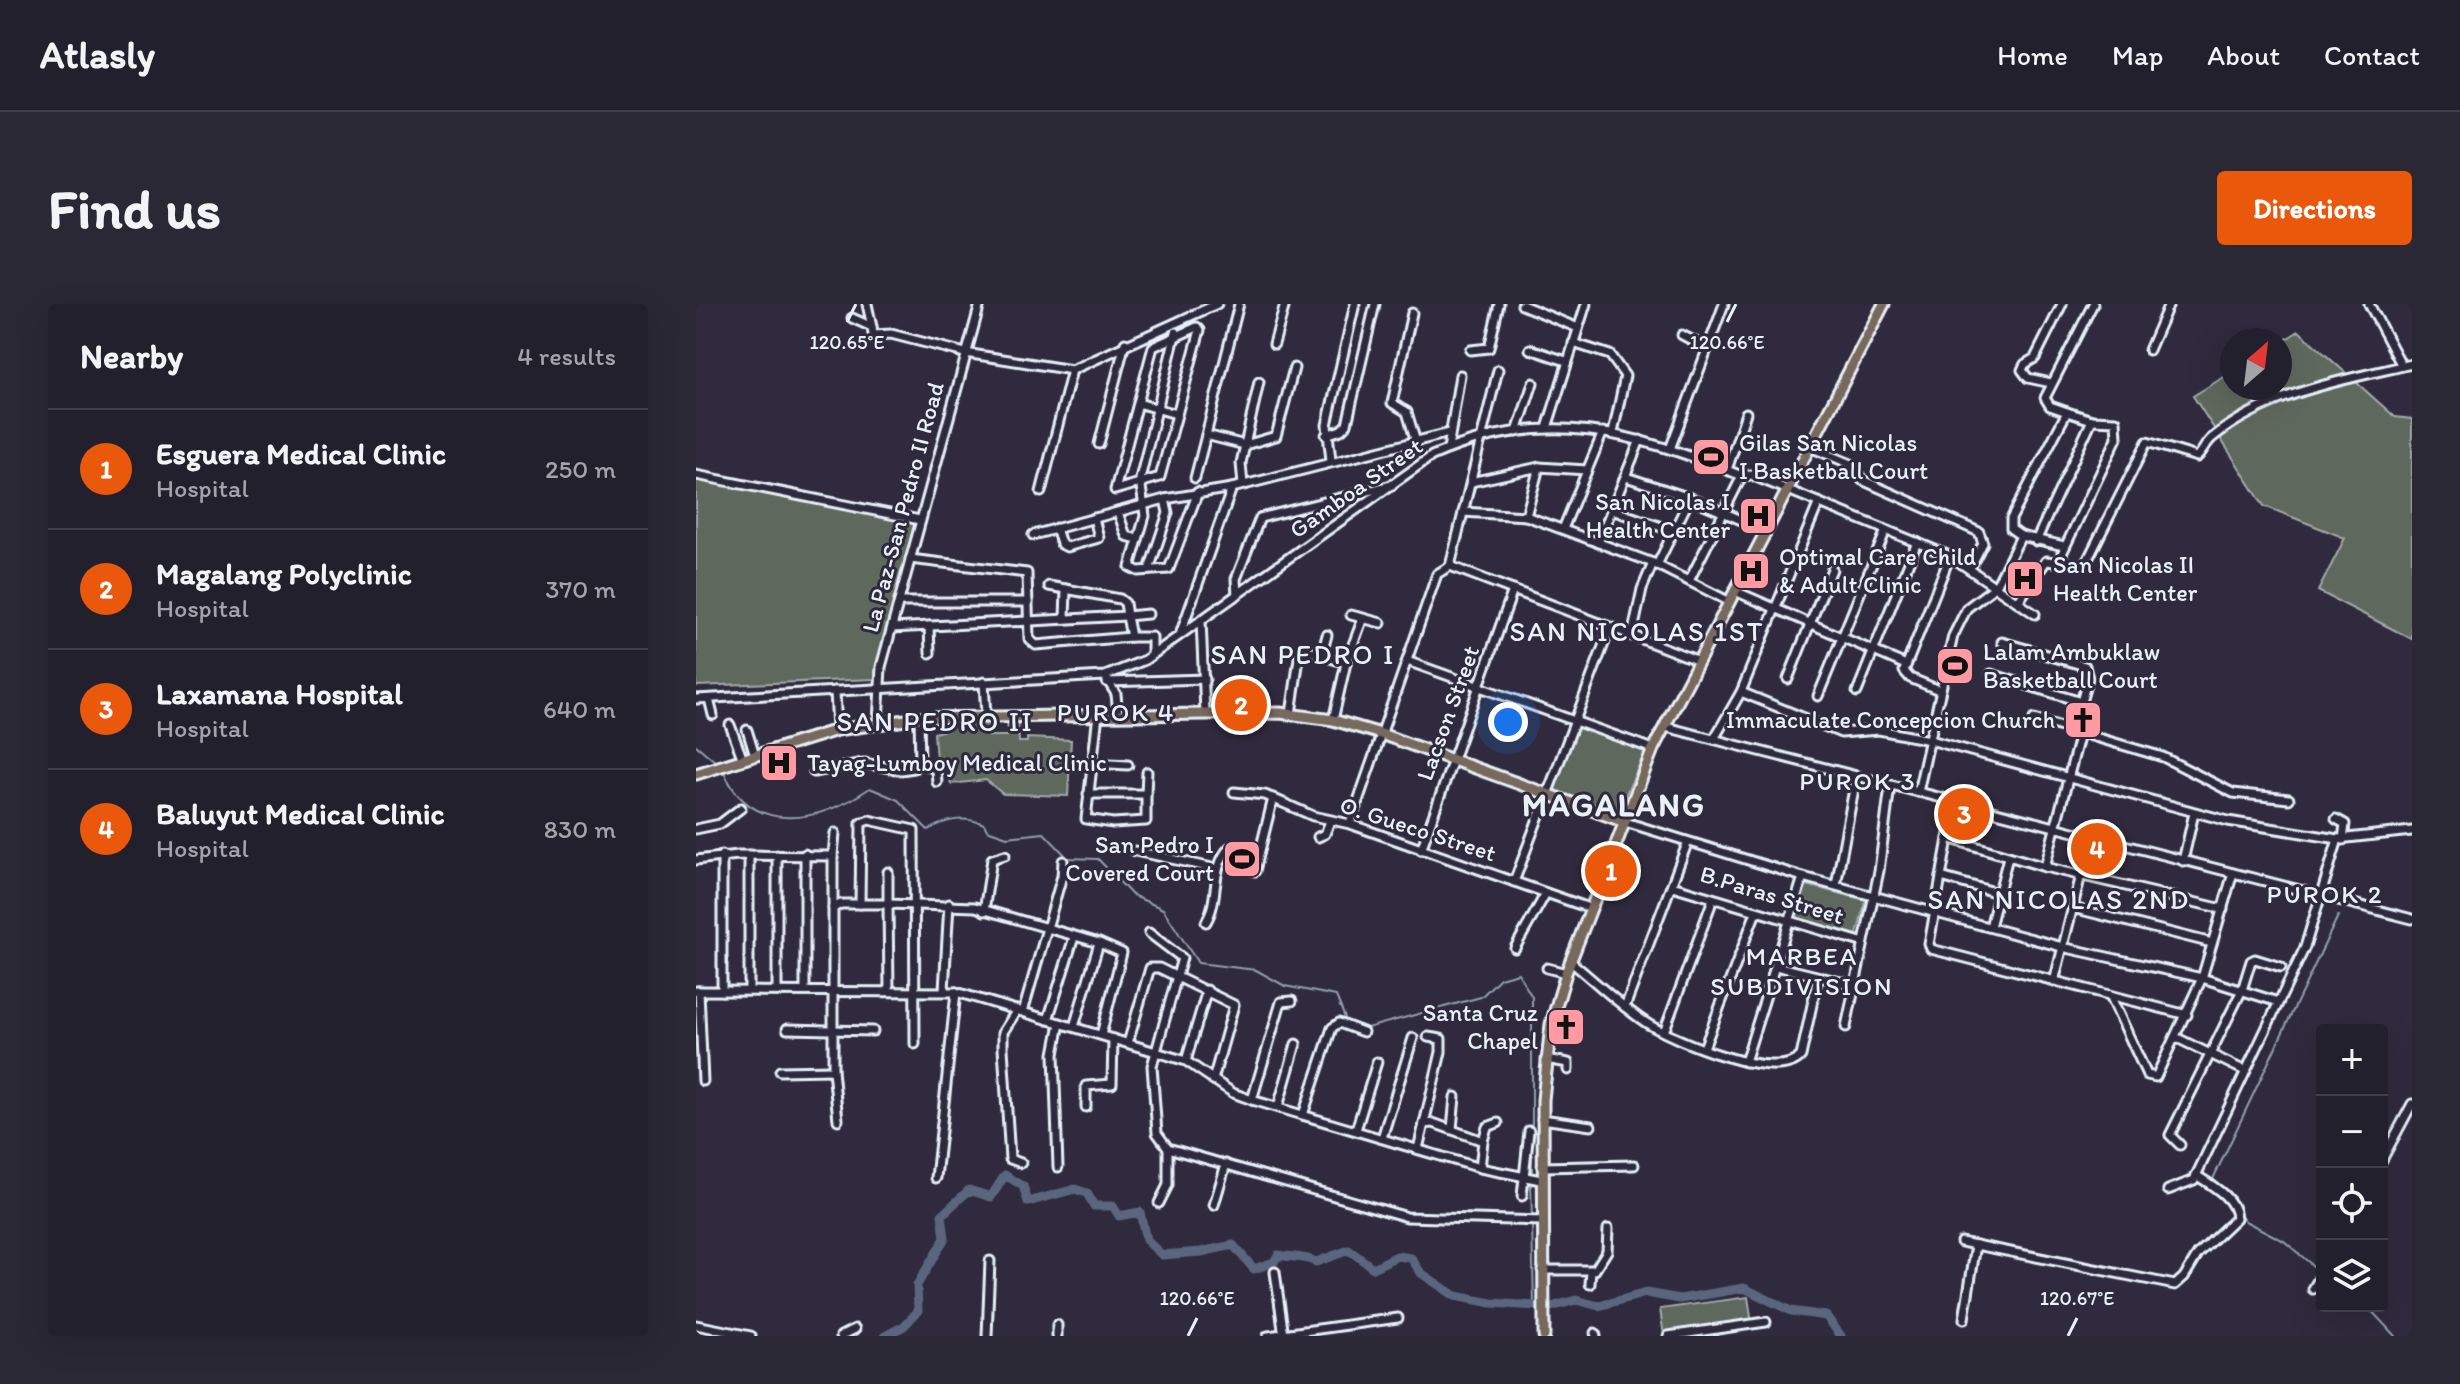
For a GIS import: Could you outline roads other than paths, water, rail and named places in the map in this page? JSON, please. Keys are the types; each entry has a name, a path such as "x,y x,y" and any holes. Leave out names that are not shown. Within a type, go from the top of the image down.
{"main road":[{"path":"1544,1336 1542,1270 1532,1180 1542,1167 1546,1059 1551,1024 1566,973 1622,821 1653,749 1884,304"},
{"path":"696,774 837,730 919,718 1291,714 1333,720 1381,734 1622,821"}],"street":[{"path":"867,304 873,335 891,334 965,353 1072,370 1125,343 1217,304"},
{"name":"La Paz-San Pedro II Road","path":"878,723 878,689 892,628 980,304"},
{"path":"1195,478 1239,304"},
{"path":"1274,344 1285,304"},
{"path":"1331,460 1326,435 1355,304"},
{"path":"1326,435 1345,429 1347,424 1375,304"},
{"path":"1470,350 1489,348 1499,304"},
{"path":"1547,428 1586,304"},
{"path":"1670,449 1724,304"},
{"path":"2051,383 2028,378 2022,370 2035,358 2062,304"},
{"path":"2059,560 2117,438 2116,421 2092,420 2045,401 2051,383 2093,304"},
{"path":"2149,350 2169,304"},
{"path":"2369,304 2402,366"},
{"path":"1522,305 1578,328"},
{"path":"1412,313 1392,403 1407,412 1415,439"},
{"path":"852,318 872,327"},
{"path":"1176,321 1176,334 1139,485 1145,516 1129,565 1138,571 1171,568 1198,492"},
{"path":"1199,328 1162,472 1157,480 1115,490 1153,347 1176,334 1199,328"},
{"path":"1682,335 1707,348"},
{"path":"1099,444 1125,343"},
{"path":"1573,343 1610,355 1625,376 1613,433"},
{"path":"1530,349 1566,361"},
{"path":"2018,602 2041,565 2059,560 2081,565 2087,561 2147,442 2197,457 2209,441 2225,428 2289,394 2412,364"},
{"path":"1206,435 1245,445 1276,436 1294,368"},
{"path":"1041,492 1072,370"},
{"path":"1350,824 1437,574 1450,566 1498,370"},
{"path":"1448,449 1460,375"},
{"path":"1243,485 1241,463 1259,382"},
{"path":"1517,432 1533,383"},
{"path":"1138,403 1176,414"},
{"path":"2064,546 2021,536 2011,529 2011,519 2067,412"},
{"path":"1727,470 1746,413"},
{"path":"2036,541 2092,420"},
{"name":"Gamboa Street","path":"1106,679 1152,655 1432,456 1483,437 1547,428 1613,433 1670,449 1742,476 1751,475 1950,556 2035,614"},
{"path":"1563,529 1603,432"},
{"path":"1033,535 1165,499 1232,488 1331,460 1449,433"},
{"path":"1598,543 1640,440"},
{"path":"1810,447 1853,465 1862,480 1979,532 1983,543 1970,568"},
{"path":"1471,482 1539,467 1587,470"},
{"path":"1526,516 1539,467"},
{"path":"696,475 920,520"},
{"path":"1689,581 1742,476"},
{"path":"1626,477 1690,498 1767,531"},
{"path":"1237,595 1236,579 1260,518 1395,484"},
{"path":"1181,632 1232,488"},
{"path":"1632,636 1642,589 1690,498"},
{"path":"1149,570 1168,513 1165,499"},
{"path":"1714,739 1741,692 1819,502"},
{"path":"1612,510 1673,531"},
{"path":"1118,512 1126,536 1138,539"},
{"path":"1463,512 1526,516 1655,564 1730,602"},
{"path":"1056,528 1061,544 1067,547 1099,538 1094,518"},
{"path":"1818,696 1886,530"},
{"path":"1918,792 1948,650 1963,614 1996,586 2021,536"},
{"path":"1857,692 1917,542"},
{"path":"1939,690 1906,676 1906,665 1950,556"},
{"path":"910,559 1025,572 1029,639 1036,645 1152,636 1152,655"},
{"path":"1450,566 1699,661"},
{"path":"1788,679 1832,569"},
{"path":"1049,586 1120,599 1125,603 1131,637"},
{"path":"1065,619 1066,589"},
{"name":"Lacson Street","path":"1421,850 1513,590"},
{"path":"1735,591 1906,665"},
{"path":"899,602 1028,602"},
{"path":"892,628 1148,614"},
{"path":"1351,615 1381,623"},
{"path":"1333,720 1346,663 1363,618"},
{"path":"1201,620 1205,713"},
{"path":"929,626 930,653"},
{"path":"1514,882 1573,718 1610,628"},
{"path":"1322,654 1327,635"},
{"path":"2002,642 2085,666 2088,678 2071,731"},
{"path":"1291,714 1300,651 1322,654 1346,663"},
{"path":"1407,661 1479,684 1653,749"},
{"path":"1991,674 2081,702"},
{"path":"1106,679 1116,694 1118,714"},
{"path":"696,699 984,682 1205,679"},
{"path":"984,682 986,716"},
{"path":"835,691 837,730"},
{"path":"1741,692 1841,733 1879,730 1930,740 2194,813 2340,840 2412,831"},
{"path":"709,699 713,715"},
{"path":"1098,714 1088,794 1088,821 1140,823 1147,818 1147,772"},
{"path":"814,772 864,763 906,769 918,766 919,718"},
{"path":"2034,719 2163,757 2233,793 2289,799"},
{"path":"730,725 743,760"},
{"path":"1666,727 2412,919"},
{"path":"747,730 755,756"},
{"path":"2045,867 2080,733"},
{"path":"920,761 936,770 937,782"},
{"path":"1092,763 1128,765"},
{"path":"1836,885 1856,778"},
{"path":"1846,1027 1873,895 1890,786"},
{"name":"O. Gueco Street","path":"1234,792 1273,798 1330,821 1350,824 1589,908"},
{"path":"1088,794 1146,794"},
{"path":"1255,871 1273,798"},
{"path":"1955,800 1929,944 1934,951 2187,1015"},
{"path":"696,829 720,824 741,808"},
{"path":"2183,861 2194,813"},
{"path":"2168,1190 2190,1184 2196,1175 2305,947 2345,824 2336,819"},
{"path":"860,904 860,829 863,821 916,832 915,1044"},
{"path":"1318,837 1325,834 1330,821"},
{"path":"1622,821 1687,844 1803,877 2062,947 2202,978 2278,1002"},
{"path":"835,833 833,1070 838,1120"},
{"path":"1948,838 2045,867 2223,909"},
{"path":"1625,1007 1687,844"},
{"path":"1206,922 1217,869 1229,848 1259,849"},
{"path":"1135,851 1217,869"},
{"path":"805,854 805,990"},
{"path":"696,860 722,855 833,856"},
{"path":"722,855 722,991"},
{"path":"749,855 749,990"},
{"path":"777,855 777,990"},
{"path":"984,911 992,859 1005,855"},
{"path":"1990,927 2008,857"},
{"path":"1021,1163 1010,1159 1003,1032 1020,1011 1062,876 1063,861"},
{"path":"888,872 889,990"},
{"path":"2110,995 2148,1076 2156,1077 2202,978 2233,873"},
{"path":"2054,982 2081,875"},
{"path":"1745,1062 1803,877"},
{"path":"1941,877 1998,893"},
{"name":"B.Paras Street","path":"1672,886 1861,942"},
{"path":"1515,948 1546,893"},
{"path":"1664,1032 1713,899"},
{"path":"833,908 841,904 949,904 1118,949 1123,957 1101,1035"},
{"path":"944,990 949,904"},
{"path":"2073,908 2212,943"},
{"path":"1704,1048 1756,912"},
{"path":"1149,933 1180,954 1177,977 1152,1066 1157,1133 1168,1148 1168,1187 1159,1203"},
{"path":"1048,1020 1074,937"},
{"path":"1074,1027 1099,943"},
{"path":"2180,1145 2170,1135 2242,990 2253,959 2281,967"},
{"path":"1570,961 1625,1007 1664,1032 1758,1065 1798,1060 1818,977"},
{"path":"1128,1043 1151,966 1234,1005 1213,1080"},
{"path":"1776,966 1853,985"},
{"path":"1547,968 1566,973"},
{"path":"703,1081 698,991 944,990 1186,1061 1213,1080 1252,1100 1480,1168 1532,1180"},
{"path":"1186,1061 1207,990"},
{"path":"936,1178 956,992"},
{"path":"1252,1100 1281,1002 1292,1001"},
{"path":"1058,1167 1054,1054 1060,1023"},
{"path":"1303,1115 1332,1028 1339,1023 1363,1032"},
{"path":"787,1029 873,1031"},
{"path":"1418,1149 1441,1047 1440,1038 1428,1037"},
{"path":"2175,1037 2245,1071"},
{"path":"1382,1138 1413,1038"},
{"path":"1086,1107 1086,1086 1112,1084 1113,1039"},
{"path":"1278,1107 1296,1044"},
{"path":"1546,1059 1568,1063 1568,1070"},
{"path":"1356,1130 1377,1062"},
{"path":"780,1071 833,1070"},
{"path":"1452,1129 1455,1097"},
{"path":"2388,1149 2412,1104"},
{"path":"1542,1119 1591,1126"},
{"path":"1480,1168 1487,1127 1498,1123"},
{"path":"1424,1124 1452,1129 1483,1141"},
{"path":"1522,1196 1532,1180 1529,1131"},
{"path":"1168,1148 1407,1217 1535,1221"},
{"path":"1214,1205 1226,1164"},
{"path":"1542,1167 1634,1165"},
{"path":"1961,1242 2175,1285 2184,1277 2198,1254 2236,1218 2235,1208 2226,1197 2196,1175"},
{"path":"1542,1270 1591,1271 1597,1268 1606,1253 1608,1229"},
{"path":"1964,1319 1976,1245"},
{"path":"987,1336 990,1261"},
{"path":"1590,1284 1591,1271"},
{"path":"1275,1272 1284,1335"},
{"path":"2313,1289 2316,1284"},
{"path":"1268,1336 1398,1318"},
{"path":"1668,1336 1766,1322"},
{"path":"1057,1325 1057,1336"},
{"path":"700,1336 698,1326 751,1336"},
{"path":"841,1336 855,1329"}],"waterway":[{"path":"696,745 716,762"},
{"path":"723,770 736,792 751,806 769,815 809,815 851,800 870,788 898,800 928,830 942,823 963,819 984,824 987,830 1007,837 1044,833 1068,858 1098,859 1132,895 1163,909 1198,963 1256,970 1285,986 1336,996 1347,1023"},
{"path":"2220,1188 2213,1179 2338,916"},
{"path":"1363,1029 1481,997 1500,978 1518,973 1532,997 1532,1175"},
{"path":"885,1336 904,1326 918,1311 917,1285 945,1238 942,1215 969,1190 991,1197 1005,1175 1023,1186 1028,1202 1075,1189 1087,1193 1094,1206 1113,1206 1119,1216 1140,1212 1146,1240 1162,1255 1201,1252 1233,1245 1254,1269 1274,1262 1278,1255 1316,1262 1349,1250 1373,1268 1397,1256 1411,1258 1421,1273 1455,1296 1492,1303 1551,1307 1576,1300 1599,1306 1646,1293 1680,1299 1744,1288 1791,1311 1826,1316 1841,1336"},
{"path":"1531,1182 1534,1305"},
{"path":"2239,1212 2245,1221 2284,1241 2316,1268"},
{"path":"2373,1312 2395,1336"}],"place":[{"name":"Gilas San Nicolas I Basketball Court","path":"1711,457"},
{"name":"San Nicolas I Health Center","path":"1758,516"},
{"name":"Optimal Care Child & Adult Clinic","path":"1751,571"},
{"name":"San Nicolas II Health Center","path":"2025,579"},
{"name":"Lalam Ambuklaw Basketball Court","path":"1955,666"},
{"name":"Magalang Polyclinic","path":"1241,705"},
{"name":"Immaculate Concepcion Church","path":"2083,720"},
{"name":"Tayag-Lumboy Medical Clinic","path":"779,763"},
{"name":"Laxamana Hospital","path":"1964,814"},
{"name":"Baluyut Medical Clinic","path":"2097,849"},
{"name":"San Pedro I Covered Court","path":"1242,859"},
{"name":"Esguera Medical Clinic","path":"1611,871"},
{"name":"Santa Cruz Chapel","path":"1566,1027"}],"district":[{"name":"SAN NICOLAS 1ST","path":"1637,631"},
{"name":"SAN PEDRO I","path":"1303,654"},
{"name":"PUROK 4","path":"1116,712"},
{"name":"SAN PEDRO II","path":"935,721"},
{"name":"PUROK 3","path":"1858,781"},
{"name":"MAGALANG","path":"1614,805"},
{"name":"PUROK 2","path":"2325,894"},
{"name":"SAN NICOLAS 2ND","path":"2059,899"},
{"name":"MARBEA SUBDIVISION","path":"1802,971"}]}
